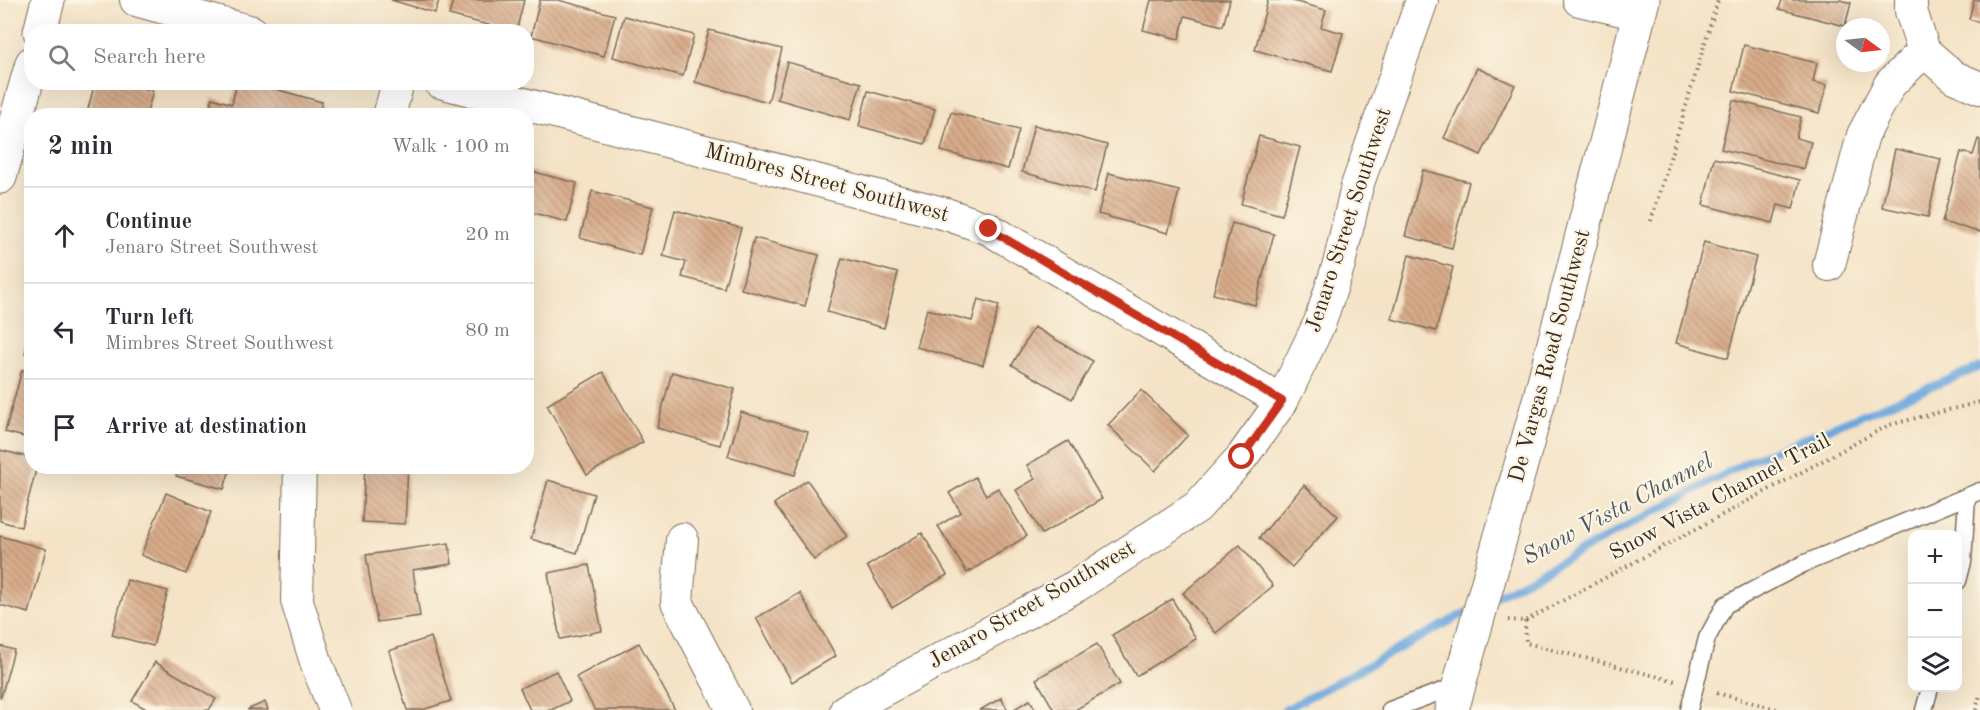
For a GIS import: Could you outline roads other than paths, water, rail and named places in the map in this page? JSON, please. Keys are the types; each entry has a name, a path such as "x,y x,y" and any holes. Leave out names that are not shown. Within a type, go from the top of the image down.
{"street":[{"path":"42,24 48,0"},
{"path":"136,0 223,24"},
{"name":"Jenaro Street Southwest","path":"846,710 1076,585 1197,507 1242,457 1282,401 1320,322 1339,264 1357,186 1422,0"},
{"path":"1579,0 1641,7"},
{"path":"1911,0 1911,11 1924,51 1954,77 1980,88"},
{"name":"De Vargas Road Southwest","path":"1458,690 1540,397 1641,7"},
{"path":"1829,265 1863,135 1890,84 1924,51"},
{"path":"0,177 24,90"},
{"path":"391,108 396,90"},
{"name":"Mimbres Street Southwest","path":"471,90 946,214 989,229 1282,401"},
{"path":"300,474 297,601 317,665 335,710"},
{"path":"682,539 678,602 733,710"}],"lane":[{"path":"1962,562 1973,494"},
{"path":"1689,710 1707,638 1725,605 1803,564 1973,494"},
{"path":"1394,709 1458,690"},
{"path":"1924,710 1929,692"}],"waterway":[{"name":"Snow Vista Channel","path":"1493,598 1751,460 1980,367"},
{"name":"Snow Vista Channel","path":"1285,710 1471,610"}]}
